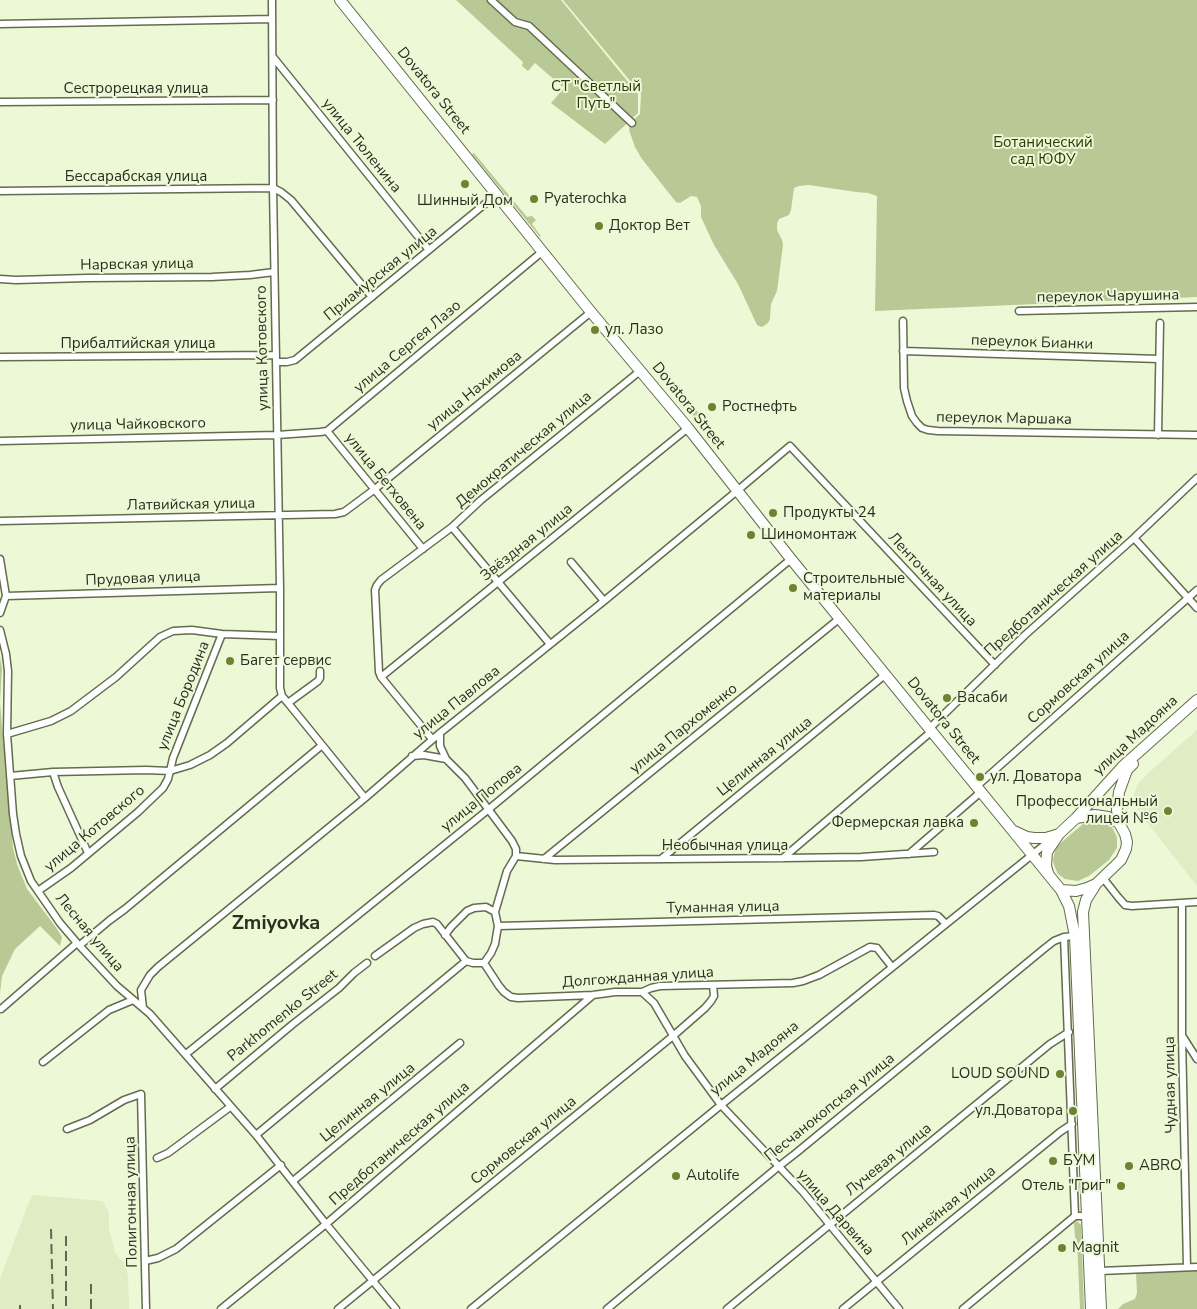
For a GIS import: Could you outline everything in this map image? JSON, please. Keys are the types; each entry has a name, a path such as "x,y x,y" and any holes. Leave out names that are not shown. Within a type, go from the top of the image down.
{"main road":[{"name":"Dovatora Street","path":"340,0 591,312 688,428 791,559 1049,875"},
{"name":"улица Мадояна","path":"1076,818 1123,766 1197,700"},
{"name":"улица Мадояна","path":"1119,823 1118,800 1127,770 1197,707"},
{"path":"1091,1309 1070,937 1073,922 1069,906 1061,890 1049,875 1046,866 1047,852 1058,834 1076,818 1088,816 1108,817 1119,823 1126,838 1126,849 1121,860 1099,881 1086,900 1083,912 1101,1309"},
{"path":"1013,831 1034,838 1046,838 1058,834"},
{"path":"1061,890 1076,891 1087,888 1099,881"}],"street":[{"name":"улица Котовского","path":"272,0 274,272 278,435 280,688 282,696"},
{"path":"491,0 515,22 529,26 632,123"},
{"path":"0,24 272,19"},
{"name":"улица Тюленина","path":"273,57 429,250"},
{"name":"Сестрорецкая улица","path":"0,102 273,100"},
{"path":"273,188 291,200 372,297"},
{"name":"Бессарабская улица","path":"0,191 273,188"},
{"name":"Приамурская улица","path":"276,359 287,362 295,360 497,194"},
{"name":"улица Сергея Лазо","path":"327,431 542,251"},
{"name":"Нарвская улица","path":"0,279 250,276 274,272"},
{"name":"переулок Чарушина","path":"1019,311 1197,307"},
{"name":"улица Нахимова","path":"375,489 591,312"},
{"name":"переулок Маршака","path":"903,321 904,388 909,409 922,428 928,430 1197,435"},
{"path":"1158,435 1160,323"},
{"name":"переулок Бианки","path":"903,351 1159,359"},
{"name":"Прибалтийская улица","path":"0,357 276,359"},
{"name":"Демократическая улица","path":"381,678 377,662 375,590 381,580 452,527 488,494 640,371"},
{"name":"Звёздная улица","path":"381,678 688,428"},
{"path":"278,435 327,431"},
{"name":"улица Бетховена","path":"327,431 423,549"},
{"name":"улица Чайковского","path":"0,441 278,435"},
{"name":"улица Павлова","path":"143,1008 141,994 144,984 150,974 158,967 365,798 432,739 604,601 790,446"},
{"name":"Ленточная улица","path":"790,446 995,665"},
{"name":"Предботаническая улица","path":"783,858 931,730 1024,635 1134,538 1197,478"},
{"name":"Латвийская улица","path":"0,521 335,514 344,512 375,489"},
{"name":"улица Бетховена","path":"452,527 550,644"},
{"path":"1134,538 1197,608"},
{"path":"0,559 6,596 0,613"},
{"name":"улица Попова","path":"186,1054 791,559"},
{"path":"571,562 604,601"},
{"name":"Прудовая улица","path":"6,596 280,588"},
{"name":"Сормовская улица","path":"909,854 1197,590"},
{"name":"улица Пархоменко","path":"544,859 840,618"},
{"name":"Лесная улица","path":"0,630 8,671 7,734 16,834 26,870 60,923 118,986 143,1008 186,1054 281,1165 326,1224 396,1309"},
{"path":"7,734 51,721 71,711 110,682 148,648 173,631 186,630 222,634 280,636"},
{"name":"улица Бородина","path":"10,776 53,772 170,771 172,758 222,634"},
{"path":"288,703 318,681 320,671"},
{"name":"Целинная улица","path":"661,859 886,674"},
{"path":"381,678 432,739"},
{"path":"170,771 210,756 282,696 365,798"},
{"path":"375,956 414,928 430,922 437,924 466,961 484,963 495,944 498,926 495,912 507,871 516,856 516,849 489,808 465,778 446,759 440,746 440,733"},
{"path":"0,1009 132,903 321,746"},
{"path":"412,756 424,755 446,759"},
{"name":"улица Котовского","path":"38,890 71,868 138,812 163,788 168,780 170,771"},
{"path":"53,772 88,853"},
{"name":"улица Мадояна","path":"471,1309 1058,834"},
{"name":"Необычная улица","path":"516,856 544,859 783,858 861,857 934,852"},
{"path":"1099,881 1125,905 1197,902"},
{"name":"Чудная улица","path":"1182,903 1182,1036 1187,1267"},
{"path":"445,934 467,911 486,907 495,912"},
{"name":"Туманная улица","path":"498,926 934,915 938,916 946,924"},
{"path":"1070,937 1068,1032 1075,1216"},
{"name":"Песчанокопская улица","path":"607,1309 778,1166 796,1154 1045,948 1054,941 1070,937"},
{"name":"Долгожданная улица","path":"484,963 504,992 511,997 518,998 642,992 660,986 793,983 819,975 870,947 876,948 892,967"},
{"path":"256,1135 466,961"},
{"name":"Parkhomenko Street","path":"215,1088 339,988 366,963"},
{"name":"Сормовская улица","path":"338,1309 673,1036 711,1001 714,996 713,985"},
{"name":"улица Дарвина","path":"642,992 654,1003 685,1056 721,1105 803,1192 899,1309"},
{"name":"Предботаническая улица","path":"221,1309 326,1224 593,995"},
{"path":"43,1062 109,1010 133,1000"},
{"name":"Лучевая улица","path":"727,1309 1050,1044 1068,1032"},
{"path":"1182,1036 1197,1059"},
{"name":"Целинная улица","path":"292,1181 460,1044"},
{"name":"Полигонная улица","path":"68,1130 90,1120 124,1100 141,1094 146,1309"},
{"path":"157,1158 168,1153 230,1107"},
{"name":"Линейная улица","path":"843,1309 1072,1124"},
{"path":"145,1261 158,1258 176,1249 281,1165"},
{"path":"963,1309 1075,1216 1087,1216"},
{"path":"1100,1271 1197,1267"}],"shaded area":[{"name":"Профессиональный лицей №6","path":"1197,730 1197,886 1142,816 1135,805 1134,793 1138,784 1146,775"},
{"path":"33,1195 103,1201 109,1213 109,1229 115,1253 125,1264 128,1276 129,1309 0,1309 0,1279"}],"green space":[{"name":"СТ \"Светлый Путь\"","path":"456,0 561,0 638,94 638,113 605,144 551,103 564,88 535,63 528,71 522,66 523,62"},
{"name":"Ботанический сад ЮФУ","path":"563,0 1197,0 1197,297 875,311 877,196 868,193 809,185 794,188 789,215 779,219 777,223 777,230 783,245 777,291 771,304 768,323 762,327 757,325 738,284 714,245 701,217 701,206 697,197 691,196 680,203 676,202 642,159 635,147 629,130 631,122 640,114 641,94"},
{"path":"474,153 527,217 532,216 536,220 532,224 540,237 472,154"},
{"path":"683,403 694,408 702,416 707,433"},
{"path":"0,657 2,669 0,702"},
{"path":"0,702 13,848 17,864 27,889 62,937 60,946 40,926 15,949 2,976 0,993"},
{"path":"1092,820 1103,821 1112,827 1117,837 1117,848 1109,860 1089,876 1078,881 1065,879 1058,874 1054,865 1053,860 1057,846 1083,824"},
{"path":"1077,1221 1081,1225 1084,1309 1080,1309 1077,1240 1074,1223"},
{"path":"1197,1271 1197,1309 1118,1309 1123,1304 1135,1299 1137,1293 1136,1273 1138,1272"}],"railway":[{"path":"51,1229 53,1309"},
{"path":"66,1236 66,1309"},
{"path":"91,1284 91,1309"}],"place":[{"name":"Шинный Дом","path":"465,184"},
{"name":"Pyaterochka","path":"534,199"},
{"name":"Доктор Вет","path":"599,226"},
{"name":"ул. Лазо","path":"595,330"},
{"name":"Ростнефть","path":"712,407"},
{"name":"Продукты 24","path":"773,513"},
{"name":"Шиномонтаж","path":"751,535"},
{"name":"Строительные материалы","path":"793,588"},
{"name":"Багет сервис","path":"230,661"},
{"name":"Васаби","path":"947,698"},
{"name":"ул. Доватора","path":"980,777"},
{"name":"Профессиональный лицей №6","path":"1168,811"},
{"name":"Фермерская лавка","path":"974,823"},
{"name":"LOUD SOUND","path":"1060,1074"},
{"name":"ул.Доватора","path":"1073,1111"},
{"name":"БУМ","path":"1053,1161"},
{"name":"ABRO","path":"1129,1166"},
{"name":"Autolife","path":"676,1176"},
{"name":"Отель \"Григ\"","path":"1121,1186"},
{"name":"Magnit","path":"1062,1248"}],"district":[{"name":"Zmiyovka","path":"276,924"}]}
